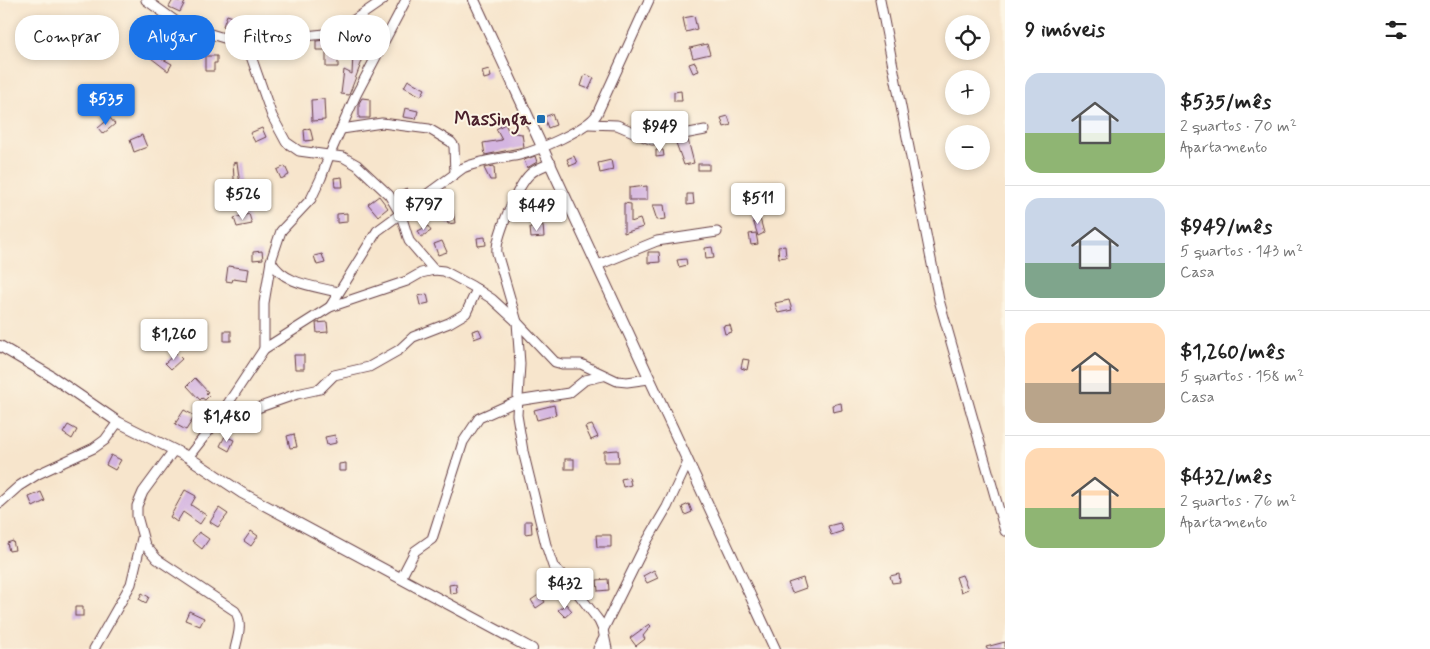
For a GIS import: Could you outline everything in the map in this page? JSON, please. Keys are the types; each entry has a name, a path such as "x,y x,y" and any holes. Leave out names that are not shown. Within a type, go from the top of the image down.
{"street":[{"path":"146,0 181,25 225,38"},
{"path":"310,36 335,33 384,0"},
{"path":"264,349 264,303 271,261 281,231 311,198 329,156 406,0"},
{"path":"474,0 543,145 775,649"},
{"path":"590,124 597,114 650,0"},
{"path":"880,0 939,300 1005,531"},
{"path":"252,60 272,116 286,142 299,152 351,160 389,195 400,215 409,241 434,270"},
{"path":"342,129 382,123 429,129 451,142 455,174"},
{"path":"330,307 377,231 455,174 475,163 522,154 590,124 617,125 652,140 704,130"},
{"path":"551,163 529,174 501,229 496,245 517,322 520,364 517,401 523,450 553,566 570,583 604,634 608,649"},
{"path":"598,265 657,241 717,232"},
{"path":"271,261 275,270 286,277 338,292"},
{"path":"188,457 215,423 264,349 330,307 377,292 434,270 454,274 477,289 517,322 555,362 581,364 603,376 627,382 649,378"},
{"path":"215,423 297,394 320,389 334,375 376,363 399,350 414,337 449,323 466,313 477,289"},
{"path":"0,346 51,376 118,422 188,457 242,493 532,649"},
{"path":"401,578 415,551 432,538 468,432 479,418 517,401 557,397 574,390 591,378 603,376"},
{"path":"0,503 19,486 38,474 94,448 105,440 118,422"},
{"path":"174,450 144,492 137,506 137,516 142,537 150,554 235,611 239,618 240,628 235,649"},
{"path":"598,649 648,541 667,508 688,462"},
{"path":"94,649 131,584 142,537"}],"building":[{"path":"173,0 185,2 180,12 169,7"},
{"path":"694,16 697,29 686,32 683,18"},
{"path":"316,41 320,41 320,50 316,50"},
{"path":"707,44 710,54 693,58 690,48"},
{"path":"215,56 217,56 217,63 214,63 214,71 205,71 205,60 215,60"},
{"path":"154,60 165,60 172,64 168,71"},
{"path":"326,60 338,60 338,67 326,67"},
{"path":"353,60 362,60 349,95 341,94 344,70 352,74"},
{"path":"695,62 699,71 693,73 689,64"},
{"path":"489,69 491,77 484,79 482,71"},
{"path":"585,74 594,78 589,89 581,86"},
{"path":"408,80 425,89 421,96 404,87"},
{"path":"681,91 682,101 674,101 674,92"},
{"path":"362,98 370,99 370,118 359,118 359,103"},
{"path":"324,99 325,120 312,121 311,100"},
{"path":"405,108 418,111 416,119 403,117"},
{"path":"552,114 556,125 548,128 544,117"},
{"path":"728,116 731,125 724,127 721,118"},
{"path":"110,118 115,124 103,134 98,128"},
{"path":"505,124 509,132 522,134 524,147 485,155 483,143 502,140 496,129"},
{"path":"262,128 266,137 255,142 250,133"},
{"path":"310,128 313,140 305,141 304,130"},
{"path":"142,135 147,147 134,152 130,140"},
{"path":"688,140 694,163 684,165 676,143"},
{"path":"656,150 663,150 664,156 656,157"},
{"path":"535,156 537,162 527,168 524,160"},
{"path":"574,156 577,163 570,166 567,159"},
{"path":"611,160 613,170 600,173 598,163"},
{"path":"237,162 241,193 235,194 233,163"},
{"path":"698,164 709,164 709,170 698,170"},
{"path":"285,166 289,175 281,179 277,170"},
{"path":"494,166 495,180 490,180 484,168"},
{"path":"342,177 343,187 335,187 334,178"},
{"path":"647,186 647,200 629,200 629,188"},
{"path":"407,188 410,194 399,200 396,194"},
{"path":"687,194 693,194 694,204 687,205"},
{"path":"379,196 388,208 378,216 368,204"},
{"path":"624,203 631,204 631,222 640,219 643,227 624,233"},
{"path":"652,205 664,205 666,219 657,220"},
{"path":"453,210 455,223 448,224 446,211"},
{"path":"347,213 347,222 337,223 337,214"},
{"path":"249,214 252,224 237,227 234,218"},
{"path":"759,215 764,233 758,236 752,217"},
{"path":"543,225 544,237 531,238 530,227"},
{"path":"428,226 431,231 421,237 418,231"},
{"path":"756,233 758,244 751,245 749,234"},
{"path":"485,237 486,245 478,246 477,238"},
{"path":"442,241 447,252 438,255 434,244"},
{"path":"785,246 786,257 779,258 778,247"},
{"path":"712,247 714,258 706,259 705,248"},
{"path":"262,251 263,259 253,260 253,252"},
{"path":"648,252 659,252 660,262 648,263"},
{"path":"322,254 325,263 317,265 314,256"},
{"path":"686,259 687,265 679,267 677,260"},
{"path":"228,266 249,269 247,281 233,279 232,282 226,281"},
{"path":"427,294 429,303 420,305 418,296"},
{"path":"789,300 792,310 778,313 775,303"},
{"path":"327,322 328,332 317,333 316,323"},
{"path":"730,325 732,332 725,334 723,326"},
{"path":"479,329 482,336 474,339 472,331"},
{"path":"224,331 231,331 231,341 224,341"},
{"path":"176,353 182,359 171,369 165,363"},
{"path":"294,355 304,355 304,369 295,369"},
{"path":"743,359 749,360 747,370 741,368"},
{"path":"195,378 208,392 206,393 209,396 205,400 202,398 200,400 187,386"},
{"path":"841,403 842,410 833,412 832,405"},
{"path":"554,405 556,415 537,420 534,410"},
{"path":"184,410 195,416 186,430 175,424"},
{"path":"68,425 77,430 72,439 63,433"},
{"path":"592,425 598,437 591,440 585,427"},
{"path":"294,434 297,447 290,448 287,436"},
{"path":"335,435 336,443 327,445 325,437"},
{"path":"225,436 234,440 229,451 220,446"},
{"path":"618,450 619,462 604,462 604,451"},
{"path":"111,455 121,460 115,470 106,465"},
{"path":"565,459 574,459 574,469 565,469"},
{"path":"346,463 346,471 339,471 339,464"},
{"path":"629,477 631,485 623,487 621,479"},
{"path":"185,490 196,496 191,505 206,515 200,524 183,512 177,522 170,517"},
{"path":"41,492 45,501 33,507 29,497"},
{"path":"689,504 692,512 685,515 682,507"},
{"path":"219,508 228,514 218,527 210,522"},
{"path":"525,521 531,521 532,533 525,534"},
{"path":"840,523 843,531 831,535 828,526"},
{"path":"251,531 258,536 251,546 244,541"},
{"path":"199,532 209,539 202,549 192,541"},
{"path":"596,535 611,535 611,547 597,547"},
{"path":"13,541 15,550 9,551 7,543"},
{"path":"654,570 658,578 647,583 643,576"},
{"path":"899,574 900,582 892,583 890,576"},
{"path":"962,575 968,589 961,592 956,577"},
{"path":"803,578 806,588 792,593 788,583"},
{"path":"608,579 609,590 598,591 597,580"},
{"path":"560,582 565,586 556,593 553,588"},
{"path":"456,584 457,593 450,594 449,585"},
{"path":"142,593 149,597 146,603 139,599"},
{"path":"540,594 545,602 536,608 531,600"},
{"path":"566,604 572,611 565,617 558,610"},
{"path":"75,607 83,607 83,616 75,616"},
{"path":"189,611 204,618 200,626 185,620"},
{"path":"649,624 651,626 643,636 645,639 636,646 630,638"},
{"path":"1005,642 1005,649 987,649 986,647"}],"place":[{"name":"Massinga","path":"541,119"}]}
